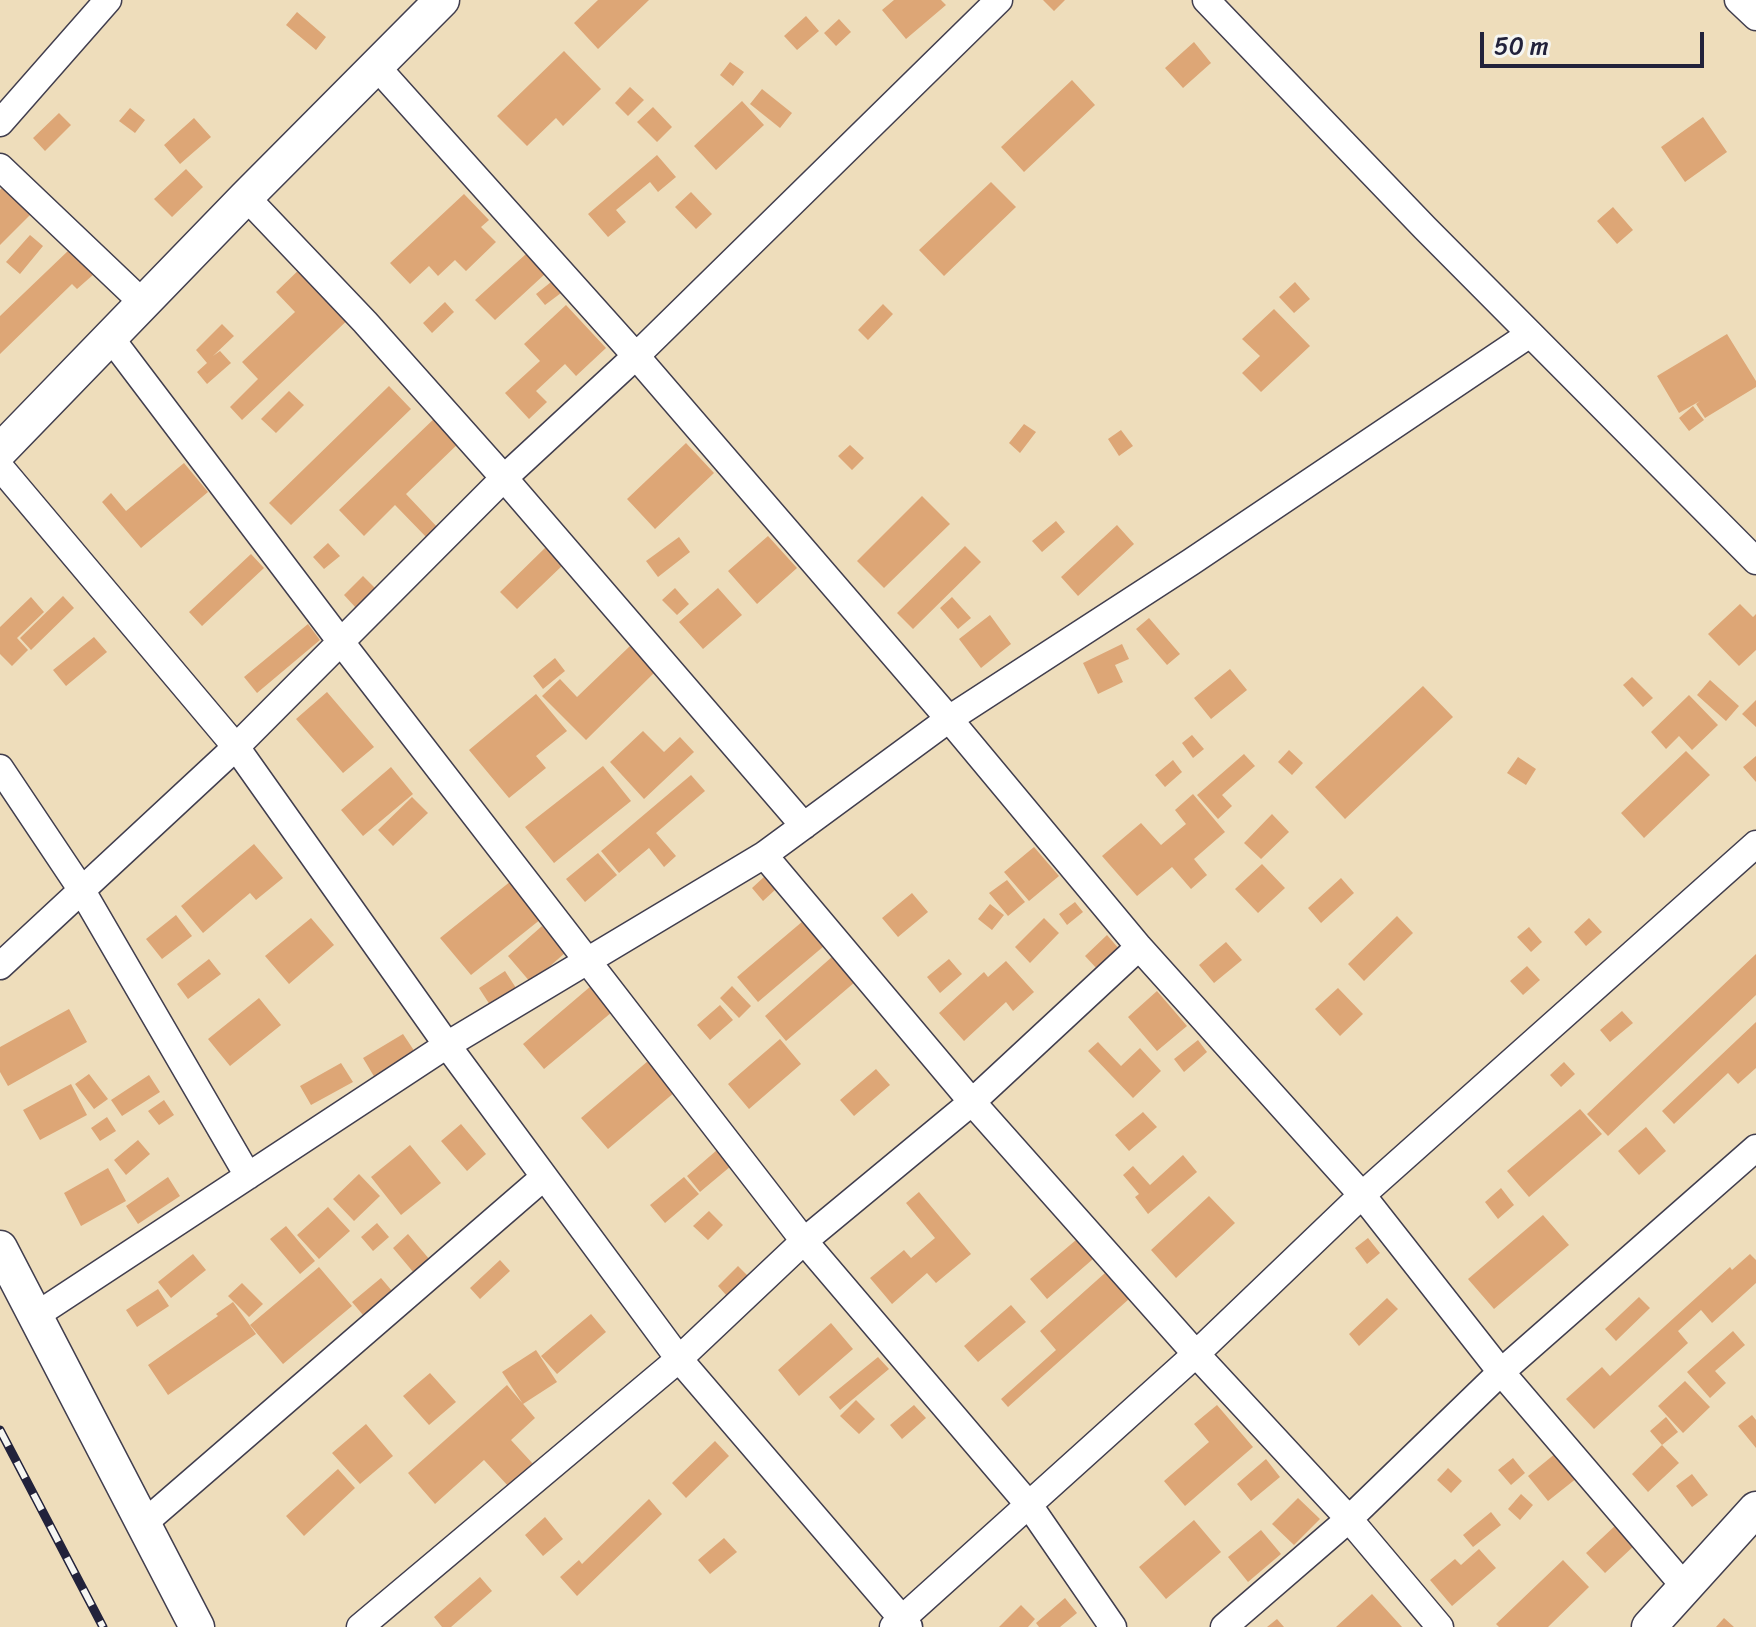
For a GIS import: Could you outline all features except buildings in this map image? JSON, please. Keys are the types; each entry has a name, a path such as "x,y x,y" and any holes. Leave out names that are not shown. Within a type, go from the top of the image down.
{"street":[{"path":"0,123 108,0"},
{"path":"0,451 442,0"},
{"path":"0,966 236,747 504,478 636,356 999,0"},
{"path":"1206,0 1530,334 1756,561"},
{"path":"1738,0 1756,17"},
{"path":"376,66 636,356 949,719 1139,947 1362,1195 1501,1372 1685,1587"},
{"path":"0,167 143,303"},
{"path":"246,197 365,322 504,478 804,826"},
{"path":"35,1316 447,1045 764,855 949,719 1191,562 1530,334"},
{"path":"110,337 341,642 804,1241 1029,1505 1113,1627"},
{"path":"0,467 236,747 447,1045 679,1359 902,1624 1196,1354 1362,1195 1756,844"},
{"path":"0,768 81,889 248,1176"},
{"path":"764,855 972,1102 1196,1354 1349,1519 1440,1627"},
{"path":"360,1627 679,1359 804,1241 972,1102 1139,947"},
{"path":"1224,1627 1349,1519 1501,1372 1756,1148"},
{"path":"143,1524 544,1177"},
{"path":"0,1248 197,1627"},
{"path":"1649,1627 1756,1509"}],"railway":[{"path":"0,1430 103,1627"}]}
